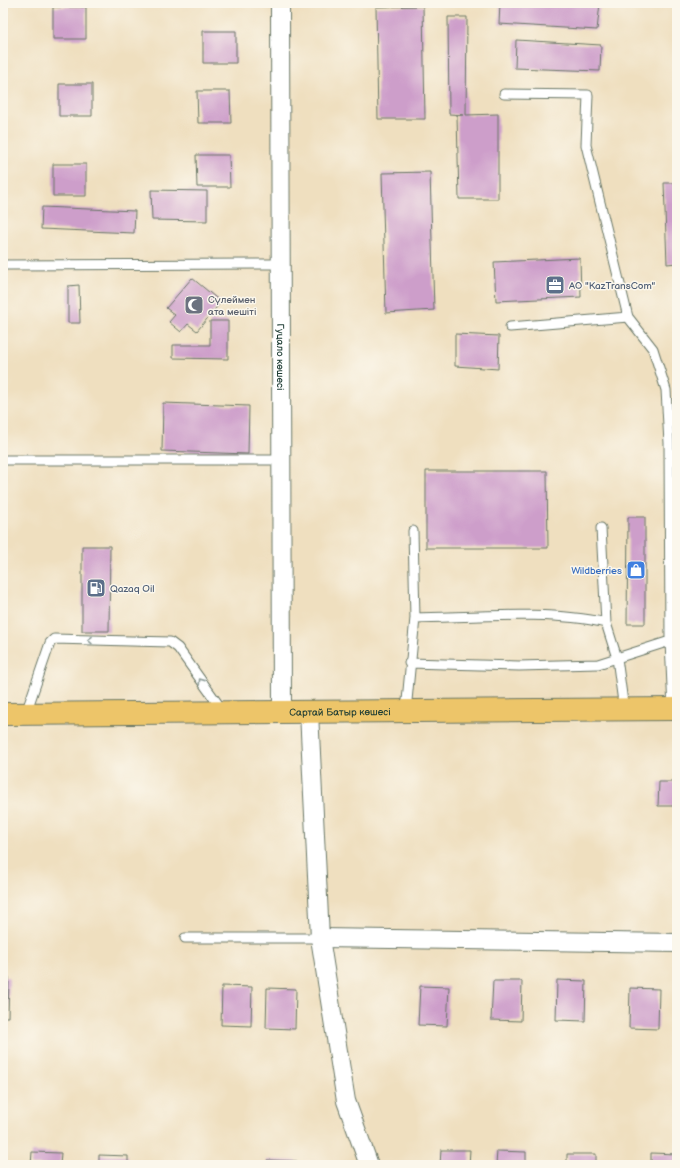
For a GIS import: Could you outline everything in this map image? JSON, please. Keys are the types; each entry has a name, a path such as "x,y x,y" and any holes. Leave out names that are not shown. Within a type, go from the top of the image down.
{"highway":[{"name":"Сартай Батыр көшесі","path":"3,714 675,710"}],"street":[{"name":"Гуцало көшесі","path":"280,3 282,264 282,712"},
{"path":"309,712 320,938 346,1101 369,1165"},
{"path":"320,938 677,943"}],"lane":[{"path":"504,94 588,95 586,145 628,317 653,349 666,390 669,443 670,641 675,710"},
{"path":"3,265 282,264"},
{"path":"510,327 628,317"},
{"path":"3,460 282,460"},
{"path":"601,528 606,623 617,658 624,710"},
{"path":"406,711 409,663 415,618 413,531"},
{"path":"415,618 524,616 593,620 606,623"},
{"path":"26,713 50,643 54,640 170,642 178,648 224,712"},
{"path":"409,663 580,666 598,664 670,641"},
{"path":"185,938 320,938"}],"building":[{"path":"500,3 600,3 597,30 499,24"},
{"path":"423,6 425,119 378,119 376,7"},
{"path":"53,7 86,7 86,39 53,39"},
{"path":"448,17 467,17 466,115 498,114 498,199 459,199 457,115 463,115 449,114"},
{"path":"203,31 236,31 236,63 203,63"},
{"path":"516,40 601,45 600,71 515,68"},
{"path":"59,84 92,84 92,116 59,116"},
{"path":"197,91 230,91 231,123 198,123"},
{"path":"196,155 229,155 230,187 197,187"},
{"path":"53,164 86,164 86,196 53,196"},
{"path":"430,172 434,310 386,313 382,173"},
{"path":"664,183 677,183 677,263 667,264"},
{"path":"151,190 207,191 207,221 152,220"},
{"path":"42,207 135,211 134,233 41,229"},
{"path":"580,258 581,297 496,301 494,262"},
{"name":"Сүлеймен ата мешіті","path":"192,278 221,302 197,331 188,324 181,332 169,322 175,315 166,308"},
{"path":"79,285 80,323 68,323 68,286"},
{"path":"210,321 228,321 228,359 173,358 173,345 210,345"},
{"path":"455,334 499,336 498,369 455,366"},
{"path":"163,403 249,406 248,454 162,451"},
{"path":"426,471 547,471 548,548 426,548"},
{"name":"Wildberries","path":"628,517 645,517 645,624 627,624"},
{"name":"Qazaq Oil","path":"82,546 110,546 109,631 82,631"},
{"path":"659,782 677,782 677,806 658,806"},
{"path":"3,977 9,977 8,1017 3,1017"},
{"path":"557,980 586,981 585,1021 556,1020"},
{"path":"493,981 522,981 521,1021 491,1020"},
{"path":"222,986 252,987 251,1026 221,1025"},
{"path":"420,986 449,987 447,1026 418,1025"},
{"path":"267,988 296,989 295,1029 266,1028"},
{"path":"630,988 659,989 658,1029 629,1028"},
{"path":"441,1150 470,1150 469,1165 440,1165"},
{"path":"497,1151 526,1152 526,1165 496,1165"},
{"path":"32,1152 61,1153 60,1165 31,1165"},
{"path":"651,1153 677,1154 677,1165 651,1165"},
{"path":"567,1154 596,1154 596,1165 567,1165"},
{"path":"99,1155 128,1156 128,1165 99,1165"},
{"path":"267,1160 297,1161 297,1165 267,1165"}],"place":[{"name":"АО \"KazTransCom\"","path":"555,285"},
{"name":"Сүлеймен ата мешіті","path":"194,305"},
{"name":"Wildberries","path":"636,570"},
{"name":"Qazaq Oil","path":"96,588"}]}
